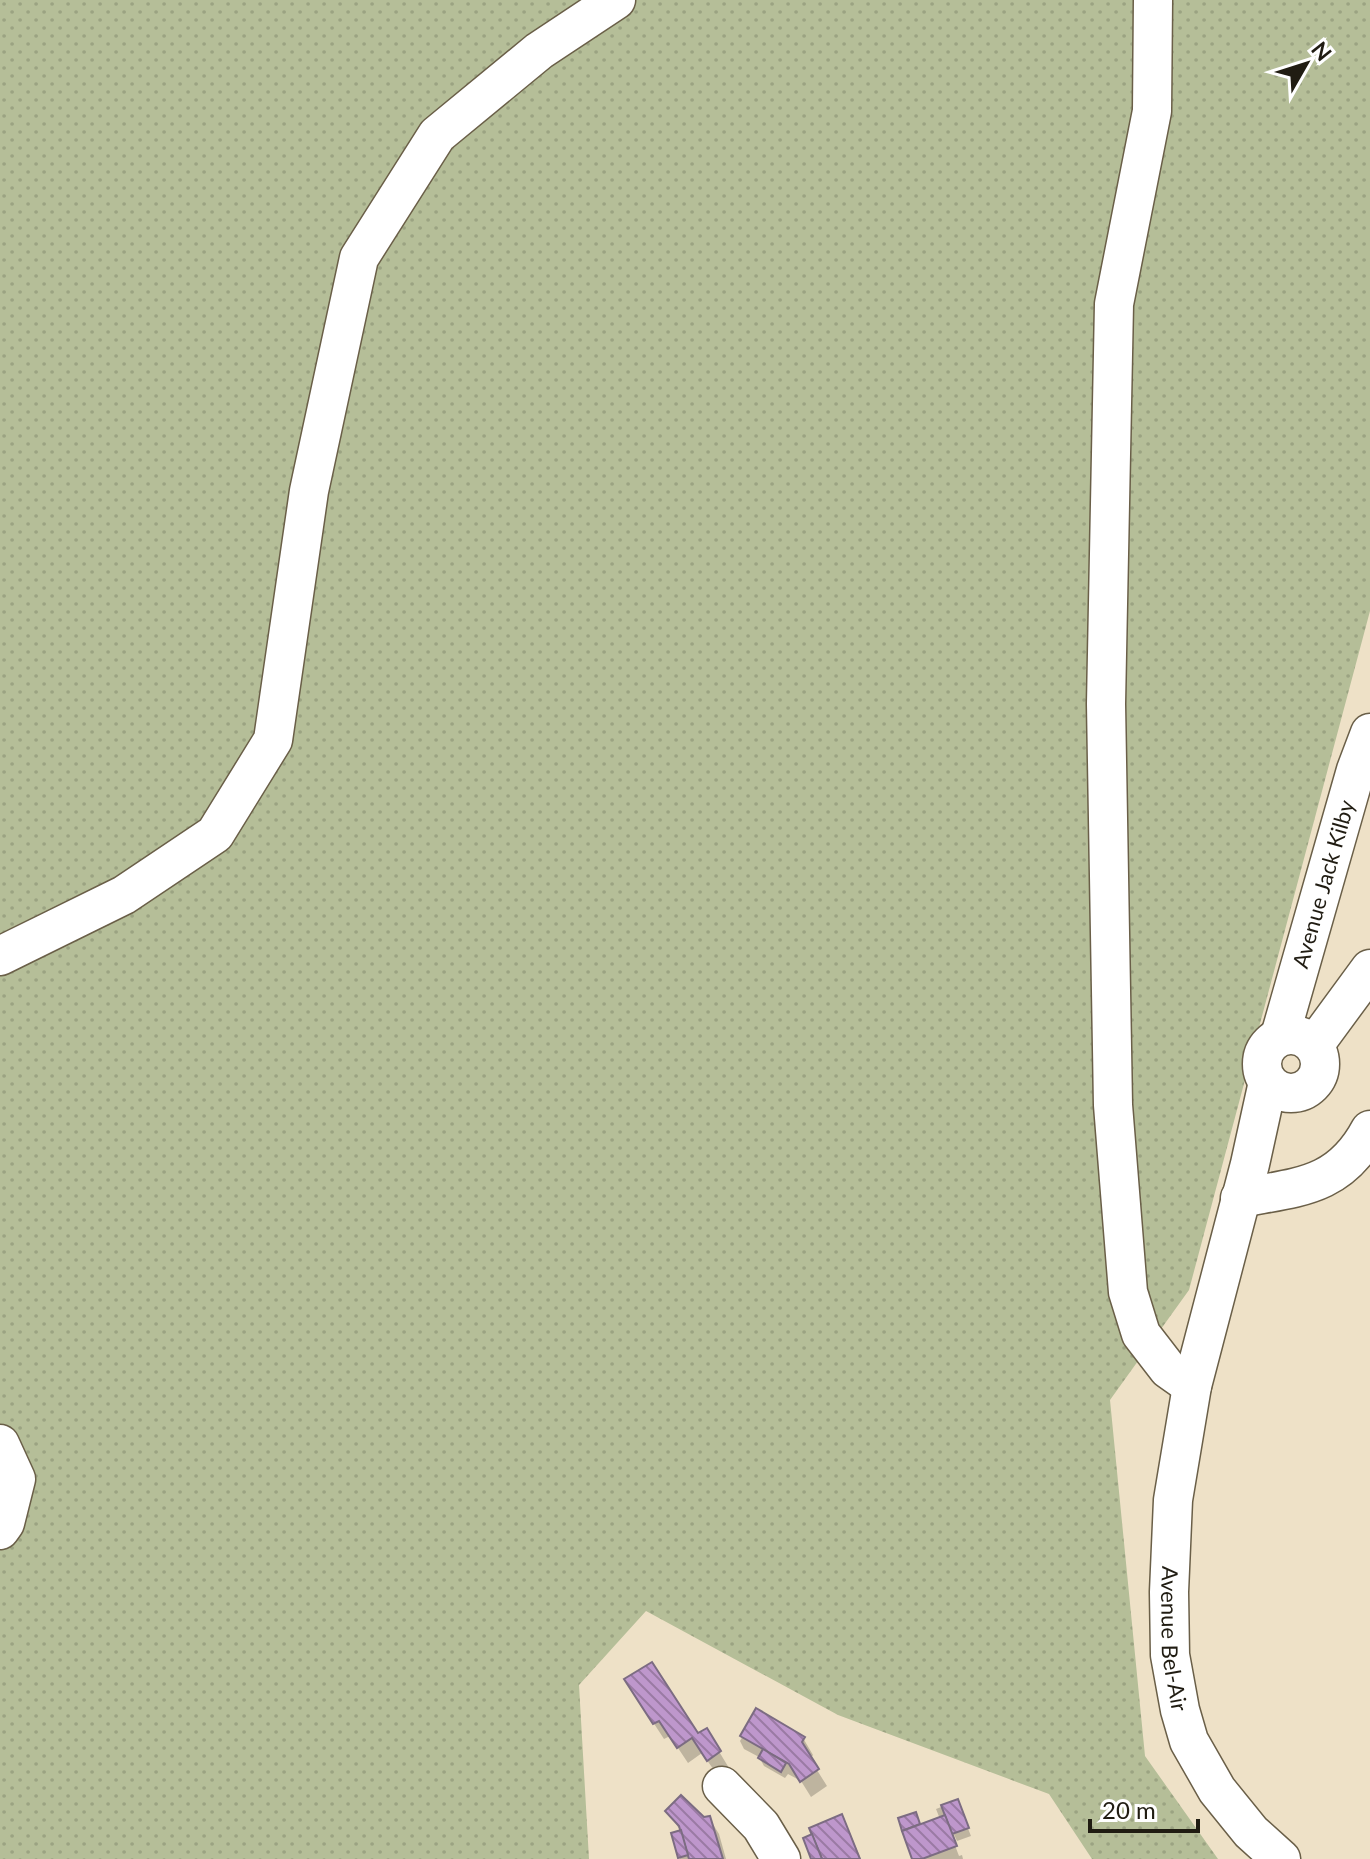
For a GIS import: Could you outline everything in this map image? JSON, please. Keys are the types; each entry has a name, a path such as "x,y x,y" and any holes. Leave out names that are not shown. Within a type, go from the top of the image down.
{"street":[{"path":"0,956 124,895 215,834 273,740 309,491 359,258 437,135 539,51 616,0"},
{"path":"1153,0 1152,111 1114,304 1106,704 1113,1105 1128,1292 1141,1334 1168,1369 1192,1386"},
{"name":"Avenue Jack Kilby","path":"1298,1040 1356,770 1370,733"},
{"path":"1298,1040 1370,969"},
{"name":"Avenue Jack Kilby","path":"1298,1040 1321,1064 1320,1074 1306,1090 1284,1087 1262,1065 1267,1048 1298,1040"},
{"name":"Avenue Jack Kilby","path":"1192,1386 1245,1181 1284,1087"},
{"path":"1245,1181 1314,1183 1340,1169 1363,1144 1370,1130"},
{"name":"Avenue Bel-Air","path":"1192,1386 1173,1500 1169,1592 1170,1655 1180,1710 1189,1741 1217,1790 1251,1832 1281,1859"},
{"path":"0,1444 16,1479 5,1523 0,1530"},
{"path":"722,1786 761,1826 781,1859"}],"green space":[{"path":"0,0 1370,0 1370,611 1189,1290 1110,1400 1145,1756 1218,1859 1092,1859 1049,1794 838,1715 646,1611 579,1685 589,1859 0,1859"}],"building":[{"path":"652,1662 698,1733 707,1728 721,1751 707,1761 692,1738 677,1748 659,1721 653,1724 624,1679"},
{"path":"756,1708 805,1737 802,1742 819,1769 800,1782 789,1764 740,1736"},
{"path":"763,1749 786,1763 781,1772 758,1758"},
{"path":"681,1795 704,1817 710,1816 723,1859 689,1859 679,1826 665,1811"},
{"path":"958,1799 969,1828 952,1834 941,1805"},
{"path":"916,1812 920,1824 902,1831 898,1818"},
{"path":"842,1814 860,1859 822,1859 809,1828"},
{"path":"945,1815 957,1846 922,1859 912,1859 902,1831"},
{"path":"681,1830 688,1855 678,1858 671,1833"},
{"path":"812,1834 822,1859 811,1859 803,1838"}]}
